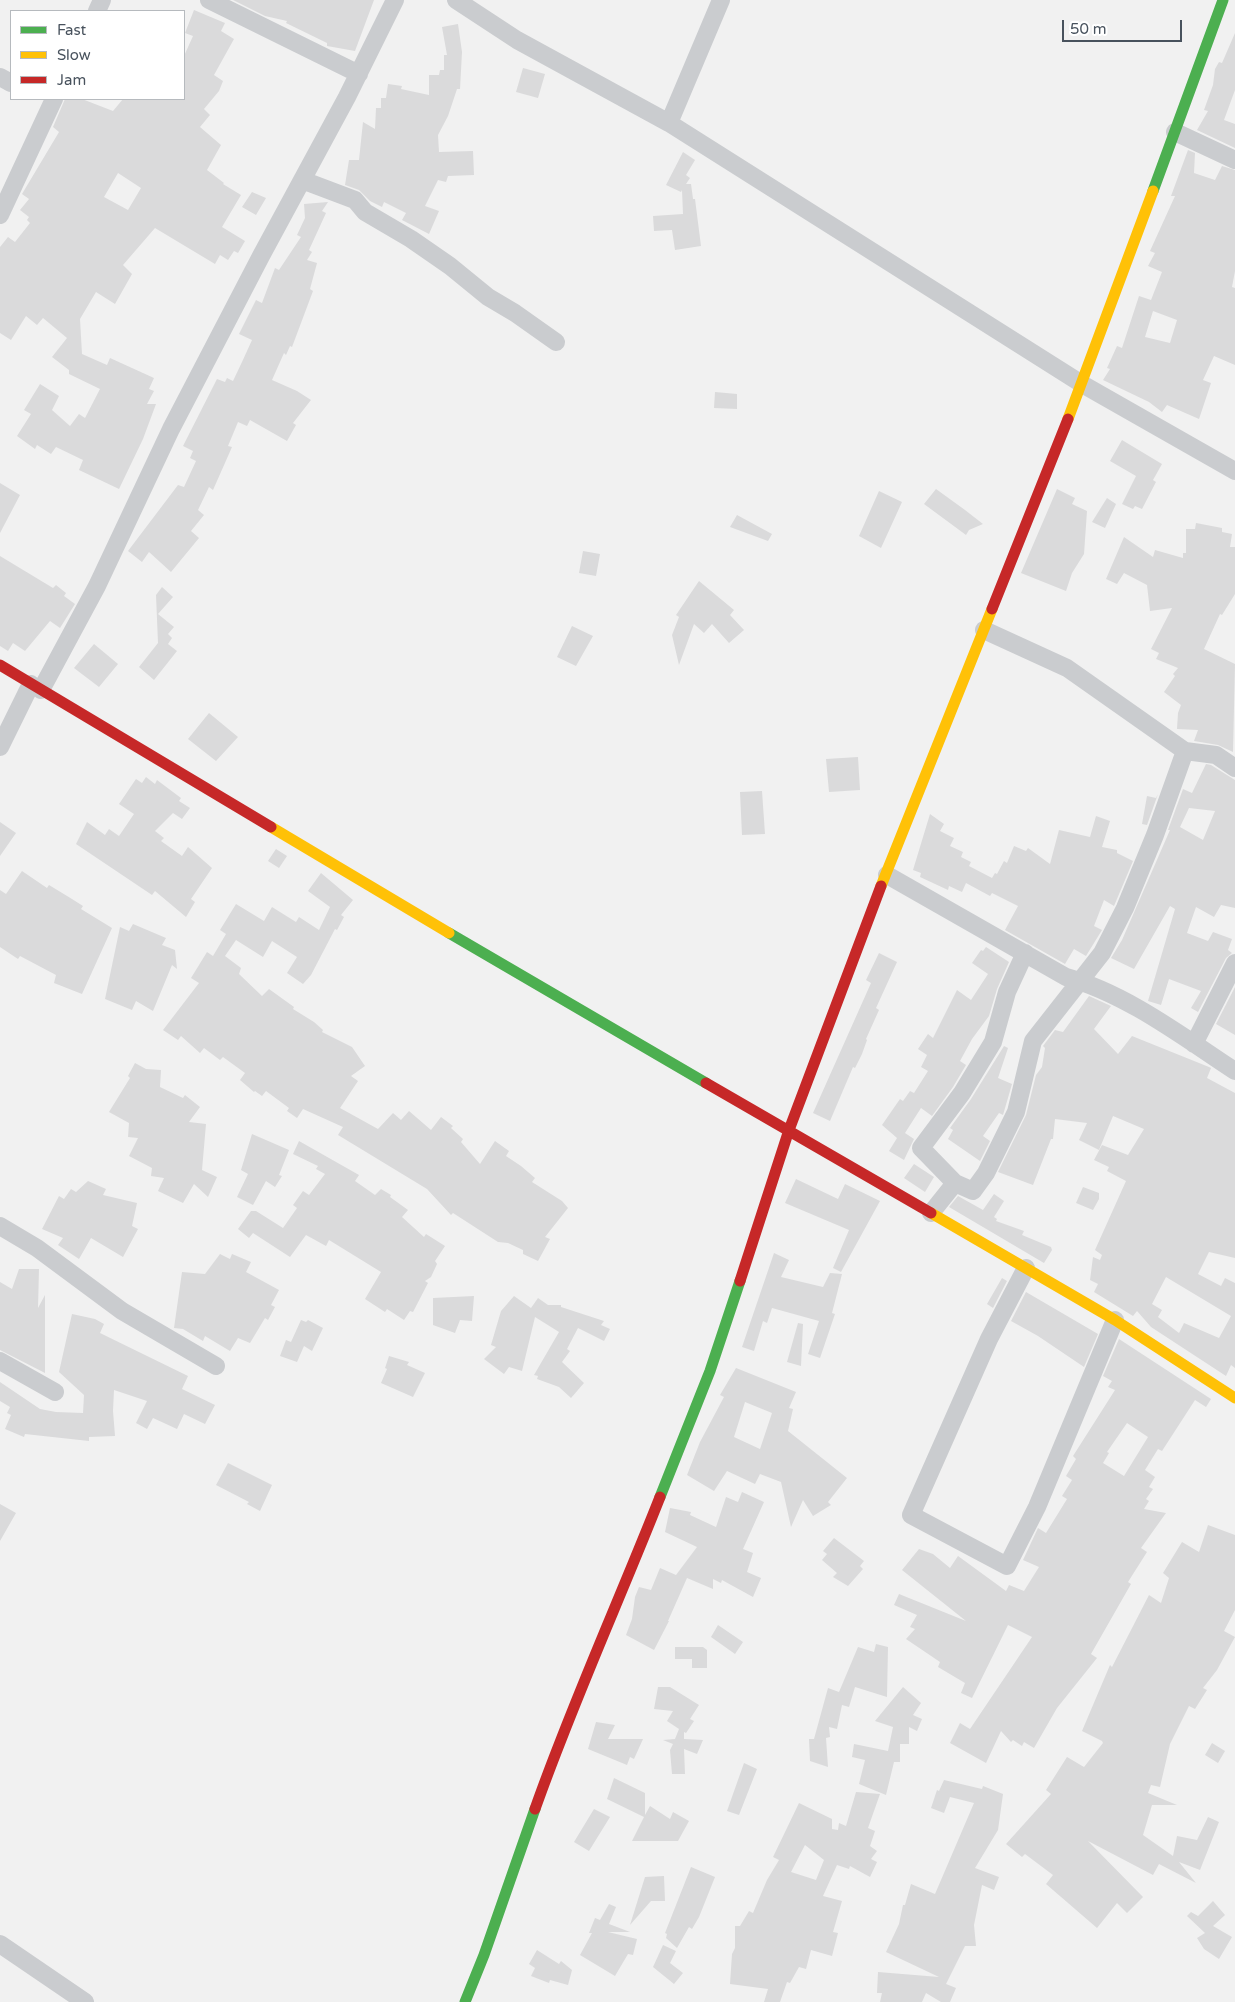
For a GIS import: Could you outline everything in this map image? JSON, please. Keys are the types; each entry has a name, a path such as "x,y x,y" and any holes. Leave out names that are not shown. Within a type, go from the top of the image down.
{"street":[{"path":"209,0 359,74"},
{"path":"0,747 97,586 171,429 359,74 395,0"},
{"path":"456,0 517,40 669,123 1082,384 1235,471"},
{"path":"669,123 721,0"},
{"path":"465,2002 484,1955 558,1743 618,1603 710,1371 789,1130 846,975 1082,384 1224,0"},
{"path":"0,215 48,101"},
{"path":"1175,132 1235,160"},
{"path":"302,180 355,200 365,212 411,239 450,266 488,297 515,313 556,342"},
{"path":"984,630 1067,668 1185,750 1216,755 1235,768"},
{"path":"0,665 483,954 1115,1320 1235,1398"},
{"path":"1025,953 1007,992 993,1042 962,1093 921,1148 955,1183 973,1191 986,1173 1016,1112 1033,1041 1102,953 1125,908 1155,835 1185,750"},
{"path":"887,875 1066,977 1081,981 1152,1016 1235,1071"},
{"path":"1194,1044 1235,963"},
{"path":"931,1213 955,1183"},
{"path":"0,1226 37,1248 122,1310 216,1366"},
{"path":"1026,1268 990,1339 952,1427 911,1514 1007,1566 1037,1508 1115,1320"},
{"path":"0,1361 55,1392"},
{"path":"0,1944 85,2002"}],"building":[{"path":"233,0 374,0 355,51 327,46 327,43 286,23 287,21 265,16"},
{"path":"194,10 225,23 221,31 234,39 214,75 223,81 219,91 204,109 210,115 200,127 221,145 207,170 223,184 241,195 222,227 245,241 238,253 234,251 228,260 220,255 215,264 155,228 123,265 132,274 115,304 96,292 80,319 82,354 107,365 110,358 154,378 149,389 154,391 147,404 156,404 143,439 119,489 79,470 83,460 56,447 51,454 37,445 35,449 17,436 31,414 24,410 40,384 59,396 52,410 70,426 79,414 85,418 100,389 69,374 69,370 52,357 67,338 43,318 37,325 26,316 11,340 0,333 0,247 8,237 15,242 30,223 27,220 29,217 20,210 29,199 22,194 59,132 53,127 65,100 85,100 113,111 122,100 185,100 185,54 193,36 185,33","holes":["118,173 141,188 128,210 104,197"]},
{"path":"458,24 462,52 460,89 457,89 448,116 438,135 439,152 473,151 474,175 448,176 446,182 438,180 425,206 439,211 429,234 402,220 406,213 384,202 382,207 370,201 359,190 345,185 349,160 359,160 363,122 375,129 376,108 381,108 381,98 386,98 388,84 402,86 401,89 429,95 429,75 439,75 440,70 444,70 444,55 447,55 442,27"},
{"path":"1235,33 1235,90 1224,120 1235,124 1235,148 1197,130 1208,111 1204,110 1213,85 1215,69 1219,62 1222,63"},
{"path":"523,68 545,74 538,98 516,92"},
{"path":"1188,150 1195,153 1194,173 1215,180 1222,166 1235,170 1235,271 1232,287 1235,288 1235,365 1214,356 1203,380 1211,383 1199,419 1167,405 1162,412 1149,402 1103,380 1110,369 1107,368 1117,346 1122,348 1139,296 1151,300 1162,272 1148,266 1155,253 1150,251 1175,196 1171,196","holes":["1153,311 1177,320 1170,343 1145,337"]},
{"path":"683,152 695,160 686,175 690,178 686,184 691,184 693,199 695,199 701,246 675,250 672,230 654,231 653,216 683,214 682,190 681,192 666,185"},
{"path":"252,192 266,198 256,215 242,207"},
{"path":"328,202 322,211 326,213 309,250 312,252 307,260 317,263 310,289 313,291 292,347 290,346 286,355 284,353 272,380 297,391 311,400 293,423 296,425 287,441 250,420 247,426 238,422 228,446 232,447 213,490 209,487 198,510 204,515 191,531 199,538 171,572 149,552 142,562 128,551 178,485 184,487 196,461 190,458 193,451 183,446 217,379 225,382 227,378 233,381 252,340 239,334 256,300 262,303 275,268 279,270 301,237 297,235 305,218 304,204"},
{"path":"715,392 737,394 737,409 714,408"},
{"path":"1122,440 1162,464 1153,480 1156,482 1142,509 1135,506 1133,509 1122,504 1136,476 1110,461"},
{"path":"0,483 20,495 0,533"},
{"path":"936,489 983,524 969,530 966,535 924,504"},
{"path":"1057,489 1075,498 1072,504 1087,511 1084,554 1072,573 1066,591 1021,573"},
{"path":"879,491 902,502 881,548 859,536"},
{"path":"1107,498 1116,504 1105,528 1092,522"},
{"path":"737,515 772,534 768,541 730,527"},
{"path":"1196,523 1222,528 1222,532 1232,534 1230,547 1235,547 1235,594 1222,615 1220,614 1204,649 1235,664 1233,752 1218,745 1194,741 1198,730 1177,729 1178,713 1181,705 1164,692 1178,668 1156,659 1159,653 1151,649 1172,608 1150,611 1147,585 1124,573 1117,584 1106,579 1124,537 1153,557 1155,550 1183,558 1183,553 1186,553 1186,529 1195,529"},
{"path":"583,551 600,554 596,576 579,573"},
{"path":"0,556 53,588 56,585 66,593 64,596 75,604 60,628 50,621 25,651 13,643 8,651 0,646"},
{"path":"699,581 734,610 730,615 744,630 729,643 712,624 704,633 694,624 679,665 672,635 679,617 676,615"},
{"path":"162,587 173,597 158,614 174,627 168,634 172,638 168,644 177,651 154,680 139,667 158,643 156,595"},
{"path":"572,626 593,636 576,666 557,657"},
{"path":"94,644 118,664 99,687 74,668"},
{"path":"209,713 238,737 216,761 188,739"},
{"path":"858,757 860,790 829,792 826,759"},
{"path":"1206,764 1211,765 1235,780 1235,908 1221,905 1214,917 1196,907 1187,933 1208,941 1213,932 1232,939 1228,950 1232,953 1226,958 1198,1012 1191,1008 1201,991 1169,979 1161,1005 1148,1001 1175,909 1170,906 1134,969 1111,958 1122,940 1170,830 1168,830 1183,789 1192,793","holes":["1189,808 1215,811 1203,840 1180,827"]},
{"path":"146,777 155,784 157,780 181,798 179,801 190,808 182,819 173,813 155,831 164,838 161,841 182,856 188,847 212,868 191,899 195,902 186,917 155,891 152,895 76,844 87,822 105,835 109,829 119,836 134,814 119,804 136,779 142,783"},
{"path":"762,791 765,834 742,835 740,792"},
{"path":"1158,794 1147,825 1142,824 1147,796 1156,798"},
{"path":"930,814 944,824 940,831 954,838 950,846 963,852 961,857 971,862 969,866 992,878 995,873 997,874 1004,861 1007,863 1014,846 1026,851 1028,848 1050,864 1059,830 1090,837 1096,816 1110,821 1102,847 1117,850 1117,853 1133,861 1114,906 1104,900 1094,926 1102,930 1086,956 1074,949 1065,964 1005,930 1018,906 992,893 990,896 966,883 962,892 949,886 948,890 920,877 921,873 913,870"},
{"path":"0,822 16,833 0,856"},
{"path":"276,849 287,856 279,868 268,861"},
{"path":"22,871 47,888 49,885 72,899 83,906 81,909 112,928 82,994 54,983 56,975 20,956 18,959 0,947 0,890 6,894"},
{"path":"321,873 353,900 341,915 344,917 337,930 335,929 311,975 303,984 287,973 297,957 272,941 263,957 236,940 225,956 241,968 239,974 262,996 269,989 294,1007 293,1009 314,1022 323,1030 322,1032 352,1047 365,1066 351,1076 358,1081 340,1108 378,1129 393,1113 401,1120 409,1111 431,1130 441,1117 453,1126 451,1128 463,1139 461,1142 480,1164 495,1141 509,1151 506,1156 535,1178 532,1182 562,1201 568,1208 545,1237 550,1239 538,1261 523,1254 523,1250 508,1243 498,1242 453,1213 451,1215 427,1189 338,1135 343,1127 303,1109 297,1118 287,1111 289,1108 266,1091 262,1096 254,1092 240,1080 245,1073 223,1057 220,1060 204,1048 200,1053 181,1036 178,1040 163,1030 199,983 191,978 207,952 213,956 226,934 220,930 236,904 264,921 272,907 296,922 299,917 319,930 330,907 308,891"},
{"path":"133,924 166,938 162,945 175,950 177,969 172,965 153,1011 136,1001 132,1010 105,999 120,927 129,931"},
{"path":"986,947 1009,962 997,989 989,1016 972,1039 960,1061 966,1065 953,1087 932,1116 921,1108 905,1133 914,1139 904,1160 889,1151 897,1138 882,1125 900,1099 903,1101 910,1091 914,1093 928,1071 921,1067 927,1055 918,1049 928,1034 933,1038 957,990 971,1000 988,974 972,963 981,950 983,951"},
{"path":"879,953 897,962 876,1008 879,1010 866,1039 862,1054 855,1068 853,1067 830,1121 813,1113 871,983 866,980"},
{"path":"1235,987 1235,1035 1216,1024"},
{"path":"1089,996 1111,1006 1094,1029 1118,1054 1132,1036 1211,1068 1207,1078 1235,1093 1235,1258 1209,1252 1198,1274 1221,1286 1225,1278 1235,1283 1235,1368 1231,1365 1226,1376 1151,1327 1137,1311 1133,1316 1094,1292 1098,1284 1090,1280 1093,1257 1100,1260 1102,1255 1095,1250 1126,1181 1107,1171 1109,1167 1094,1160 1102,1145 1128,1155 1144,1129 1113,1116 1099,1150 1079,1140 1087,1123 1055,1119 1053,1139 1051,1139 1033,1185 998,1172 1026,1115 1036,1075 1042,1067 1045,1048 1043,1046 1055,1030 1063,1032","holes":["1166,1277 1231,1316 1219,1338 1184,1323 1179,1333 1158,1317 1162,1310 1152,1304"]},
{"path":"1004,1046 1008,1048 998,1078 1012,1084 1003,1115 999,1113 983,1136 990,1141 980,1161 948,1139 953,1130 950,1128 971,1099"},
{"path":"135,1063 146,1069 161,1070 160,1087 183,1098 185,1095 200,1107 189,1122 206,1124 202,1170 217,1177 208,1197 194,1184 183,1203 158,1191 164,1178 151,1176 152,1168 129,1156 138,1138 128,1137 129,1123 109,1112 130,1078 128,1076"},
{"path":"252,1134 289,1150 279,1175 282,1176 275,1187 266,1181 253,1205 237,1197 248,1174 241,1170"},
{"path":"299,1141 359,1175 355,1181 375,1195 381,1189 391,1195 390,1197 408,1210 402,1217 424,1237 426,1234 445,1246 435,1261 437,1264 431,1277 425,1281 428,1283 413,1312 410,1311 404,1320 387,1309 385,1312 365,1299 381,1272 329,1240 326,1246 306,1235 290,1257 253,1233 249,1238 238,1229 251,1211 256,1211 283,1228 297,1208 293,1205 303,1191 309,1195 325,1174 316,1169 318,1166 293,1154"},
{"path":"914,1164 934,1177 925,1192 904,1178"},
{"path":"796,1179 838,1199 845,1184 880,1201 841,1272 833,1268 849,1230 785,1203"},
{"path":"88,1181 106,1189 103,1195 137,1203 132,1226 138,1229 123,1257 91,1238 79,1259 58,1245 63,1238 42,1229 59,1196 64,1199 71,1189 76,1192"},
{"path":"1083,1187 1099,1193 1099,1199 1093,1210 1076,1203"},
{"path":"994,1194 1004,1201 994,1217 997,1219 996,1221 1024,1231 1022,1235 1051,1247 1052,1250 1044,1263 949,1207 958,1196 983,1210"},
{"path":"774,1253 789,1260 781,1277 823,1287 830,1273 842,1274 832,1313 835,1314 820,1358 808,1354 819,1321 772,1308 767,1323 763,1321 754,1351 742,1347"},
{"path":"220,1254 230,1259 232,1254 251,1262 246,1272 279,1290 271,1305 275,1307 268,1320 265,1318 250,1343 238,1338 230,1351 205,1336 203,1341 183,1329 174,1328 182,1272 205,1274"},
{"path":"19,1269 39,1269 38,1308 45,1295 45,1373 0,1350 0,1282 12,1289"},
{"path":"1002,1278 1007,1281 993,1308 987,1304"},
{"path":"1026,1292 1098,1334 1084,1367 1038,1336 1011,1321"},
{"path":"474,1296 472,1321 460,1320 455,1333 433,1325 433,1298"},
{"path":"514,1296 531,1308 538,1298 548,1305 561,1305 561,1307 604,1321 601,1325 610,1329 604,1341 578,1328 567,1349 570,1351 562,1362 584,1383 571,1398 559,1387 537,1379 538,1376 534,1375 559,1332 535,1317 522,1371 509,1367 504,1374 484,1359 496,1347 491,1345 501,1311"},
{"path":"72,1314 95,1319 104,1324 100,1333 188,1376 182,1389 215,1405 205,1424 184,1414 177,1429 153,1418 147,1429 136,1423 147,1401 114,1390 115,1436 89,1437 89,1441 25,1434 24,1437 5,1429 11,1415 7,1413 10,1407 0,1401 0,1382 40,1409 56,1412 83,1413 84,1395 59,1372"},
{"path":"301,1320 306,1322 308,1320 323,1328 312,1351 304,1346 297,1362 280,1356 286,1340 291,1342"},
{"path":"798,1323 803,1324 801,1366 787,1362"},
{"path":"1119,1339 1211,1399 1206,1407 1195,1400 1162,1451 1158,1449 1145,1470 1155,1477 1149,1487 1153,1489 1146,1499 1149,1501 1144,1509 1166,1513 1141,1548 1147,1552 1128,1582 1131,1584 1091,1654 1097,1658 1057,1708 1034,1748 1024,1742 1022,1746 1013,1740 1011,1742 1001,1731 986,1763 950,1743 960,1723 970,1729 1032,1637 1008,1625 972,1698 961,1693 965,1683 938,1667 940,1662 906,1639 915,1629 910,1627 917,1615 894,1605 899,1594 966,1621 902,1570 919,1549 933,1554 950,1568 958,1556 1006,1591 1009,1585 1024,1591 1039,1567 1023,1560 1038,1528 1046,1533 1067,1499 1062,1496 1072,1480 1066,1476 1076,1459 1073,1456 1115,1390 1108,1387 1112,1381 1103,1376","holes":["1127,1423 1148,1437 1124,1476 1103,1463 1109,1453 1107,1452"]},
{"path":"389,1356 409,1362 407,1365 425,1373 413,1397 381,1383 387,1369 385,1368"},
{"path":"736,1368 796,1392 789,1408 793,1409 788,1431 847,1478 828,1502 831,1505 813,1516 803,1500 791,1527 781,1482 760,1474 755,1484 727,1471 714,1491 687,1475 700,1442 724,1397 720,1395","holes":["745,1402 772,1413 760,1449 734,1437"]},
{"path":"228,1463 272,1485 260,1511 247,1504 249,1502 216,1485"},
{"path":"742,1492 764,1502 743,1549 753,1553 747,1572 761,1578 753,1597 722,1580 721,1583 713,1579 713,1589 687,1578 669,1621 654,1650 626,1635 632,1619 635,1597 639,1587 651,1590 660,1568 676,1575 697,1547 665,1532 670,1508 691,1512 690,1515 716,1527 726,1497 738,1502"},
{"path":"0,1504 16,1513 0,1541"},
{"path":"1208,1525 1235,1535 1235,1610 1224,1631 1235,1637 1217,1670 1203,1688 1207,1690 1195,1709 1189,1706 1170,1744 1160,1787 1151,1785 1148,1793 1177,1805 1152,1805 1143,1835 1173,1856 1177,1836 1197,1840 1208,1817 1219,1822 1200,1870 1179,1862 1196,1883 1159,1864 1153,1875 1088,1841 1143,1897 1127,1913 1117,1903 1097,1928 1046,1884 1053,1875 1025,1854 1022,1857 1006,1844 1051,1794 1046,1790 1067,1757 1084,1767 1103,1743 1082,1731 1110,1665 1112,1667 1149,1595 1161,1603 1169,1578 1163,1573 1182,1542 1199,1552"},
{"path":"834,1538 864,1561 860,1566 863,1569 848,1586 833,1577 837,1573 822,1560 827,1554 823,1551"},
{"path":"718,1625 743,1642 735,1654 711,1637"},
{"path":"876,1644 888,1647 887,1697 855,1687 849,1707 842,1705 837,1729 829,1727 830,1737 826,1738 828,1767 810,1761 809,1739 814,1739 828,1688 839,1692 858,1647 874,1652"},
{"path":"675,1647 703,1647 707,1650 707,1668 692,1668 692,1659 675,1659"},
{"path":"658,1687 670,1687 699,1705 690,1719 694,1721 686,1733 684,1732 684,1739 703,1740 697,1754 684,1749 685,1774 672,1774 670,1750 673,1744 663,1740 675,1739 679,1729 667,1721 673,1711 654,1709"},
{"path":"903,1687 921,1703 913,1715 922,1719 917,1731 909,1727 909,1744 900,1744 900,1762 894,1762 886,1795 859,1784 865,1760 852,1757 854,1744 888,1751 893,1727 875,1721"},
{"path":"596,1722 615,1725 608,1739 643,1739 634,1759 630,1757 627,1765 588,1749"},
{"path":"1212,1743 1225,1751 1218,1763 1205,1755"},
{"path":"744,1763 757,1769 739,1815 727,1811"},
{"path":"614,1778 645,1793 645,1815 650,1806 670,1819 673,1812 689,1821 678,1841 632,1841 644,1817 607,1799"},
{"path":"944,1780 982,1789 983,1786 1003,1794 998,1830 975,1868 999,1877 994,1890 982,1885 974,1925 976,1946 965,1946 946,1984 956,1988 950,2002 941,2002 926,1993 922,2002 880,2002 882,1993 877,1993 878,1972 939,1977 886,1952 899,1924 903,1905 905,1905 911,1884 935,1894 974,1803 950,1797 944,1813 931,1808 937,1790 939,1791"},
{"path":"856,1792 880,1794 868,1828 875,1831 870,1846 877,1851 871,1859 877,1862 870,1877 850,1866 849,1869 837,1865 823,1896 842,1901 833,1932 838,1933 832,1956 811,1950 806,1969 799,1967 790,1983 787,1982 780,2002 764,2002 768,1989 730,1984 732,1954 735,1948 735,1926 740,1926 749,1911 753,1913 767,1880 779,1860 773,1857 799,1803 832,1819 832,1829 838,1830 839,1823 846,1826","holes":["805,1845 824,1860 816,1880 791,1872"]},
{"path":"594,1809 610,1817 589,1851 574,1842"},
{"path":"691,1867 715,1877 699,1917 692,1929 689,1927 677,1948 666,1938 667,1934 665,1933"},
{"path":"664,1876 665,1901 651,1901 630,1925 645,1877"},
{"path":"1213,1901 1225,1915 1213,1926 1232,1937 1219,1959 1204,1949 1197,1938 1205,1933 1187,1916 1191,1912 1198,1916"},
{"path":"609,1904 616,1907 609,1924 630,1932 608,1932 637,1939 633,1955 628,1954 615,1976 580,1955 592,1933 589,1933 595,1918 600,1920"},
{"path":"663,1945 676,1951 670,1963 683,1973 674,1984 653,1967"},
{"path":"537,1950 559,1964 561,1961 572,1970 568,1985 550,1980 549,1983 531,1976 535,1968 529,1964"}],"traffic: fast":[{"path":"1153,191 1223,0"},
{"path":"449,933 706,1083"},
{"path":"660,1497 710,1371 740,1281"},
{"path":"465,2002 484,1955 535,1809"}],"traffic: slow":[{"path":"1068,419 1153,191"},
{"path":"881,886 992,609"},
{"path":"271,827 449,933"},
{"path":"931,1213 1115,1320 1235,1398"}],"traffic: jam":[{"path":"992,609 1068,419"},
{"path":"0,665 271,827"},
{"path":"740,1281 789,1130 881,886"},
{"path":"706,1083 931,1213"},
{"path":"535,1809 580,1692 660,1497"}]}
